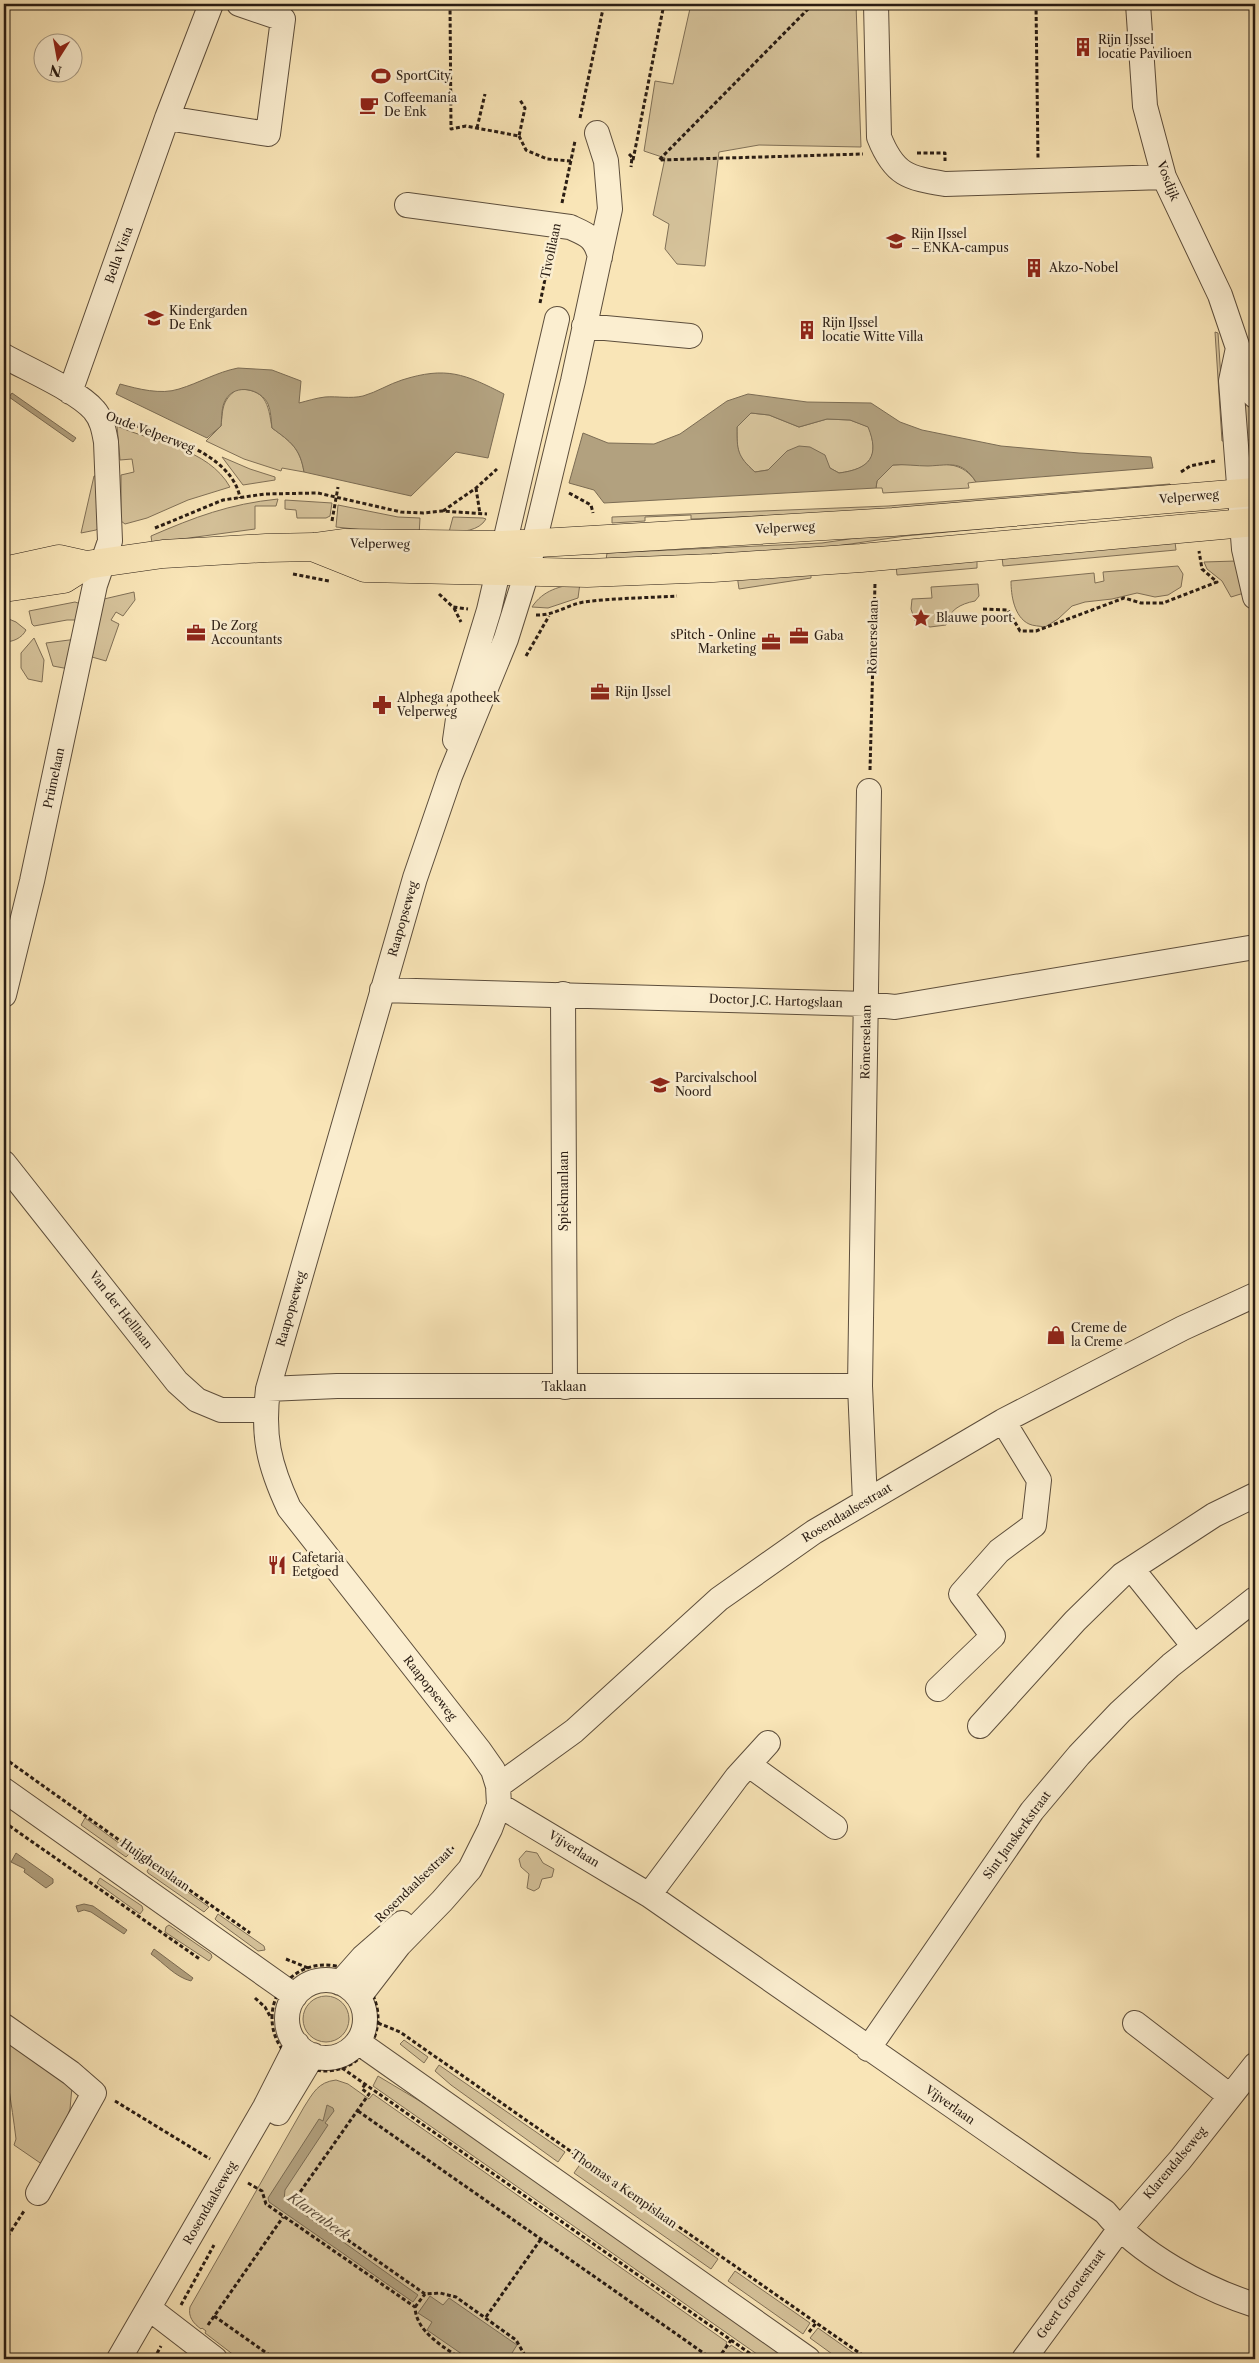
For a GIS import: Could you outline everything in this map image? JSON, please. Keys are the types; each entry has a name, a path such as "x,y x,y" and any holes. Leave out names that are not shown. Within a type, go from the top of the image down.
{"main road":[{"name":"Velperweg","path":"4,571 59,559 95,563 213,550 314,547 344,543 503,545 893,522 1247,492"},
{"name":"Velperweg","path":"314,547 365,568 587,573 713,568 861,558 1248,523"},
{"name":"Velperweg","path":"4,588 64,579 95,563"}],"street":[{"name":"Bella Vista","path":"70,392 211,4"},
{"path":"168,118 268,134 282,19 238,4"},
{"path":"876,4 879,137 886,153 895,166 914,179 946,184 1164,177"},
{"name":"Vosdijk","path":"1138,4 1145,106 1164,177 1220,295 1238,348 1250,373 1255,396"},
{"path":"534,543 610,209 605,153 584,130"},
{"path":"407,205 564,225 586,223 592,216 608,173"},
{"path":"564,225 588,234 597,244 600,257"},
{"path":"503,545 548,314"},
{"path":"584,326 690,336"},
{"path":"1238,348 1231,381 1247,492 1248,523 1244,549 1255,597"},
{"name":"Oude Velperweg","path":"4,356 84,400 95,411 104,427 107,452 110,541 95,563"},
{"name":"Raapopseweg","path":"499,1795 493,1770 479,1750 290,1508 277,1481 264,1430 267,1400 415,878 450,776 506,639 534,543"},
{"name":"Raapopseweg","path":"450,776 460,705 489,610 503,545"},
{"name":"Prümelaan","path":"4,995 32,881 95,585 95,563"},
{"name":"Römerselaan","path":"865,1502 860,1386 869,790"},
{"name":"Doctor J.C. Hartogslaan","path":"382,990 564,994 894,1006 1255,947"},
{"name":"Spiekmanlaan","path":"564,994 565,1387"},
{"name":"Van der Helllaan","path":"4,1163 177,1382 198,1400 221,1410 267,1400"},
{"name":"Rosendaalsestraat","path":"368,2001 399,1945 442,1901 470,1868 490,1829 499,1795 574,1732 719,1598 806,1537 1003,1421 1183,1328 1255,1295"},
{"name":"Taklaan","path":"267,1400 337,1386 860,1386"},
{"path":"938,1689 993,1636 961,1594 999,1551 1034,1525 1039,1480 1003,1421"},
{"path":"980,1726 1076,1621 1122,1575 1214,1515 1255,1496"},
{"path":"1132,1569 1194,1645"},
{"name":"Sint Janskerkstraat","path":"868,2049 1032,1811 1079,1755 1120,1712 1194,1645 1255,1599"},
{"path":"649,1895 768,1742"},
{"path":"749,1765 835,1827"},
{"name":"Huijghenslaan","path":"4,1790 295,1996"},
{"name":"Vijverlaan","path":"499,1795 649,1895 1105,2212 1119,2230 1194,2281 1233,2298 1255,2305"},
{"name":"Rosendaalsestraat","path":"340,1982 444,1882 490,1829"},
{"path":"328,1980 340,1982 368,2001 362,2034 358,2042 349,2050 337,2056 325,2058 296,2047 287,2020 289,2007 295,1996 304,1987 315,1982 328,1980"},
{"path":"1135,2023 1230,2096"},
{"path":"4,2026 71,2073 94,2093 38,2192"},
{"path":"358,2042 808,2359"},
{"name":"Rosendaalseweg","path":"137,2359 156,2313 296,2047"},
{"name":"Klarendalseweg","path":"1119,2230 1180,2160 1230,2096 1253,2073"},
{"name":"Geert Grootestraat","path":"1024,2359 1119,2230"},
{"path":"156,2313 215,2359"},
{"name":"Rosendaalseweg","path":"119,2359 156,2313"}],"path":[{"path":"450,4 451,129 466,126 519,136"},
{"name":"Tivolilaan","path":"548,314 564,225 571,160 584,130 604,4"},
{"path":"634,160 664,4"},
{"path":"813,4 659,160 945,153 946,184"},
{"path":"1036,4 1038,181"},
{"path":"477,128 485,94"},
{"path":"520,100 525,108 519,136 526,150 547,159 571,160"},
{"name":"Oude Velperweg","path":"95,411 178,441 208,456 229,474 239,491 240,498"},
{"path":"153,529 209,505 265,494 318,493 402,512 423,513 442,511 476,488 492,475 498,466"},
{"path":"332,522 338,487"},
{"path":"476,488 480,514"},
{"path":"983,609 1008,610 1020,630 1036,631 1124,598 1141,603 1163,603 1217,582 1202,570 1200,553"},
{"path":"290,573 332,582"},
{"name":"Römerselaan","path":"869,790 875,583"},
{"path":"430,593 438,594"},
{"name":"Huijghenslaan","path":"4,1758 255,1937"},
{"path":"4,1822 208,1965"},
{"name":"Rosendaalsestraat","path":"394,1905 456,1845"},
{"path":"279,1954 287,1960 308,1968 324,1965 330,1961"},
{"path":"249,1994 265,2007 272,2019 296,2047"},
{"path":"368,2001 378,2023 378,2028"},
{"name":"Thomas a Kempislaan","path":"378,2023 400,2032 868,2359"},
{"path":"342,2068 758,2359"},
{"path":"365,2084 362,2089 369,2094 298,2194 297,2202 302,2208 425,2294 440,2293 456,2297 486,2317 516,2340 527,2359"},
{"path":"94,2093 107,2096 214,2162"},
{"path":"358,2111 712,2359"},
{"path":"248,2183 262,2191 266,2204 283,2217 415,2307"},
{"path":"4,2242 15,2222 38,2192"},
{"path":"196,2343 283,2217"},
{"path":"486,2317 541,2240"},
{"path":"425,2294 415,2307 424,2332 459,2359"},
{"path":"214,2316 275,2359"},
{"path":"718,2359 731,2340"}],"shaded area":[{"path":"691,4 856,4 861,147 759,145 719,152 705,266 677,264 665,249 669,224 653,215 665,158 644,151 655,81 673,84"},
{"path":"1215,332 1218,333 1225,441 1222,441"},
{"path":"238,368 272,370 301,381 299,403 325,397 363,396 402,380 431,373 455,374 466,377 504,394 488,458 456,452 411,496 304,472 300,457 294,446 272,428 268,404 265,399 254,392 242,390 230,394 223,405 221,426 207,438 116,394 120,384 150,391 172,391"},
{"path":"237,389 254,392 264,399 269,411 272,428 294,446 300,457 304,472 282,468 281,471 244,459 206,441 221,426 224,405 228,397"},
{"path":"12,393 76,438 73,442 9,397"},
{"path":"748,394 807,402 871,403 900,422 922,430 1001,446 1151,457 1153,468 976,482 966,470 955,465 893,465 877,481 876,488 604,503 594,490 569,483 583,433 608,443 654,444 680,434 727,401","holes":["751,413 769,415 799,427 827,419 850,420 868,427 873,446 870,459 858,468 839,473 830,468 825,455 810,447 799,446 787,451 768,470 755,472 741,457 737,441 737,427"]},
{"path":"1250,394 1252,440 1246,440 1243,395"},
{"path":"751,413 769,415 799,427 827,419 850,420 869,427 873,446 870,460 859,468 839,473 787,451 768,470 755,472 741,457 737,442 737,427"},
{"path":"117,426 195,455 208,463 230,487 188,500 147,518 125,524 121,521 121,475 134,472 132,459 120,460"},
{"path":"222,457 275,477 275,480 243,485"},
{"path":"946,464 954,466 969,474 976,482 968,483 969,488 883,493 882,488 876,488 877,481 893,465"},
{"path":"94,476 101,476 101,526 96,530 81,533"},
{"path":"1170,484 1172,487 1170,490 808,514 691,519 691,515 645,517 645,521 612,523 612,517 888,506"},
{"path":"278,499 276,506 255,506 255,529 152,543 151,536 198,517 244,504"},
{"path":"285,500 332,503 330,516 326,518 297,518 296,510 285,509"},
{"path":"338,505 398,517 420,518 419,536 336,527"},
{"path":"1173,511 905,536 823,548 606,560 607,553 822,543 904,531"},
{"path":"453,517 486,519 475,528 449,532"},
{"path":"1175,542 1176,550 1003,566 1002,557"},
{"path":"977,559 977,568 897,575 896,566"},
{"path":"1236,561 1244,593 1231,597 1222,581 1207,569 1204,562"},
{"path":"1178,566 1183,574 1181,587 1168,595 1155,597 1137,593 1112,599 1085,602 1072,606 1058,619 1045,627 1031,625 1024,621 1014,605 1011,581 1094,573 1095,583 1104,581 1103,572"},
{"path":"811,571 811,578 739,589 737,575"},
{"path":"580,583 578,598 548,608 532,607 541,596 553,590"},
{"path":"978,584 979,596 975,601 956,608 947,620 946,625 930,627 915,621 911,609 912,599 932,598 931,587"},
{"path":"134,592 135,600 123,616 116,612 111,620 119,624 106,661 92,657 104,599"},
{"path":"75,602 81,604 79,620 67,620 34,626 32,624 29,611"},
{"path":"4,617 16,622 26,630 20,637 4,642"},
{"path":"34,638 44,660 42,682 28,679 21,668 21,653"},
{"path":"77,639 69,669 53,666 46,643"},
{"path":"85,1818 131,1852 126,1857 81,1825"},
{"path":"526,1851 537,1853 543,1863 554,1869 552,1877 542,1879 539,1888 534,1891 527,1888 529,1874 521,1867 519,1859"},
{"path":"16,1853 53,1879 53,1883 46,1888 24,1872 25,1869 11,1862"},
{"path":"151,1866 209,1907 204,1912 148,1873 147,1871"},
{"path":"100,1878 142,1906 143,1910 140,1914 97,1883"},
{"path":"84,1904 93,1906 127,1930 124,1934 91,1912 84,1910 78,1912 76,1906"},
{"path":"218,1914 264,1946 265,1950 258,1951 217,1921 215,1919"},
{"path":"169,1925 211,1954 212,1957 209,1961 165,1932 166,1927"},
{"path":"154,1949 193,1978 191,1981 175,1973 151,1954"},
{"path":"326,1996 339,2000 345,2006 349,2019 345,2032 339,2038 326,2042 313,2038 307,2032 303,2019 307,2006 313,2000"},
{"path":"4,2033 72,2087 70,2109 49,2169 14,2145 16,2139"},
{"path":"404,2040 428,2057 424,2063 400,2044"},
{"path":"439,2065 565,2152 558,2162 451,2085 435,2071"},
{"path":"378,2076 433,2109 786,2356 784,2359 764,2359 373,2086"},
{"path":"336,2080 348,2084 369,2099 373,2094 727,2342 726,2344 730,2347 731,2345 752,2359 239,2359 205,2333 206,2331 201,2329 192,2320 190,2317 190,2307 310,2097 320,2086"},
{"path":"327,2105 333,2108 334,2111 325,2123 328,2125 285,2190 284,2200 418,2295 413,2302 269,2202 268,2198 319,2119 323,2121"},
{"path":"581,2163 718,2259 711,2269 574,2173"},
{"path":"735,2271 810,2323 803,2334 728,2281"},
{"path":"430,2296 443,2305 449,2298 517,2345 512,2353 521,2359 469,2359 427,2330 432,2322 418,2313"},
{"path":"818,2328 862,2359 839,2359 810,2338"}],"place":[{"name":"Rijn IJssel locatie Pavilioen","path":"1083,47"},
{"name":"SportCity","path":"381,76"},
{"name":"Coffeemania De Enk","path":"369,105"},
{"name":"Rijn IJssel – ENKA-campus","path":"896,241"},
{"name":"Akzo-Nobel","path":"1034,268"},
{"name":"Kindergarden De Enk","path":"154,318"},
{"name":"Rijn IJssel locatie Witte Villa","path":"807,330"},
{"name":"Blauwe poort","path":"921,618"},
{"name":"De Zorg Accountants","path":"196,633"},
{"name":"Gaba","path":"799,636"},
{"name":"sPitch - Online Marketing","path":"771,642"},
{"name":"Rijn IJssel","path":"600,692"},
{"name":"Alphega apotheek Velperweg","path":"382,705"},
{"name":"Parcivalschool Noord","path":"660,1085"},
{"name":"Creme de la Creme","path":"1056,1335"},
{"name":"Cafetaria Eetgoed","path":"277,1565"}],"water label":[{"name":"Klarenbeek","path":"319,2216"}]}
